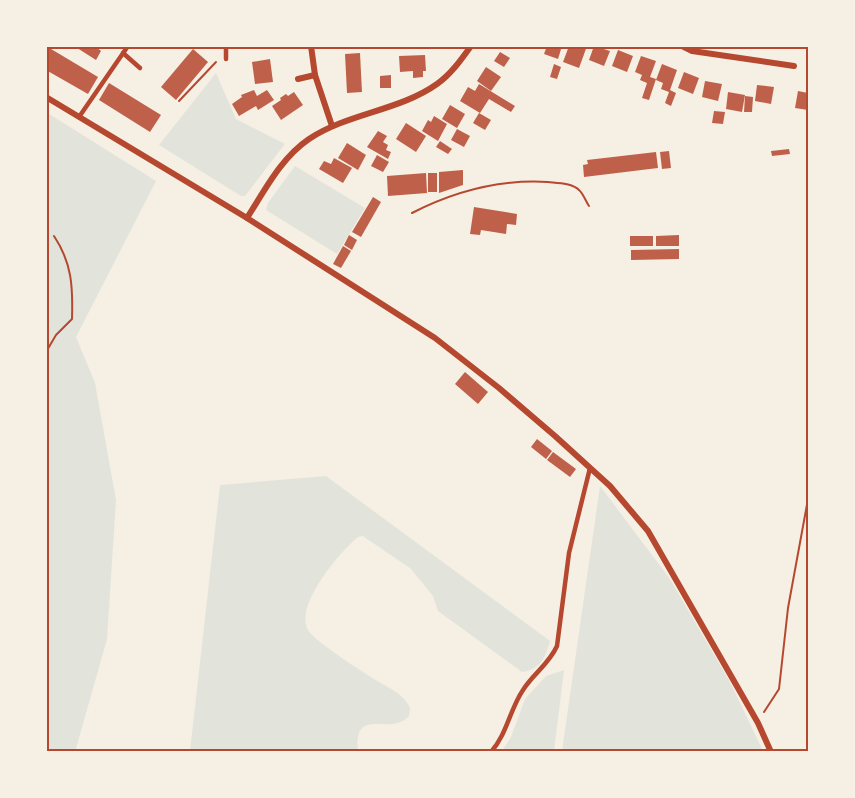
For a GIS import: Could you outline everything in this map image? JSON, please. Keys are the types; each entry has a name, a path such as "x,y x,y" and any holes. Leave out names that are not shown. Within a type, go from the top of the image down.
{"street":[{"path":"311,46 315,75 332,126"},
{"path":"247,218 278,170 292,153 308,140 332,126 416,96 436,85 453,69 471,46"},
{"path":"682,46 692,51 794,66"},
{"path":"298,80 315,75"},
{"path":"46,97 247,218 435,338 499,388 610,486 648,531 758,723 771,752"}],"lane":[{"path":"79,117 128,46"},
{"path":"226,46 226,59"},
{"path":"123,53 140,68"},
{"path":"491,752 509,722 521,693 528,682 552,658 557,646 569,553 590,468"}],"path":[{"path":"179,101 215,62 226,59"},
{"path":"412,213 463,191 491,184 526,181 563,183 579,190 589,206"},
{"path":"46,352 56,335 72,319 71,274 64,252 54,236"},
{"path":"758,723 779,689 788,608 808,498"}],"shaded area":[{"path":"216,73 236,119 285,144 245,196 241,196 159,145"},
{"path":"46,112 156,181 76,337 95,383 116,500 107,639 75,752 46,751"},
{"path":"295,166 365,208 337,254 266,210 268,203"},
{"path":"326,476 550,641 544,657 538,666 522,672 438,611 433,596 410,568 363,536 358,537 331,566 313,594 305,619 308,630 341,658 401,696 410,708 409,716 401,722 367,725 361,729 358,737 358,751 190,751 220,485"},
{"path":"600,486 670,579 731,684 763,751 562,751"},
{"path":"564,670 554,751 502,751 511,737 525,699 546,676"}],"building":[{"path":"46,46 98,77 88,94 46,70"},
{"path":"74,46 95,46 101,51 96,60"},
{"path":"547,46 562,46 558,59 544,54"},
{"path":"569,46 587,46 579,68 563,62"},
{"path":"594,46 610,51 604,66 589,60"},
{"path":"193,49 208,62 176,100 161,87"},
{"path":"618,50 633,56 627,72 612,66"},
{"path":"500,52 510,58 504,67 494,61"},
{"path":"360,53 362,92 347,93 345,54"},
{"path":"425,55 426,71 423,71 423,77 413,78 413,71 400,72 399,56"},
{"path":"641,56 656,61 650,77 656,79 649,100 642,98 647,83 640,80 642,75 635,72"},
{"path":"270,59 273,82 255,84 252,62"},
{"path":"554,64 561,67 557,79 550,77"},
{"path":"662,64 677,70 670,90 676,93 671,106 665,103 669,92 661,89 663,83 656,80"},
{"path":"486,67 501,77 491,91 477,81"},
{"path":"684,72 699,78 693,94 678,88"},
{"path":"391,75 391,88 380,88 380,76"},
{"path":"705,81 722,84 718,101 702,97"},
{"path":"109,83 161,115 150,132 99,100"},
{"path":"479,84 515,106 511,112 489,99 480,113 460,101 468,87 475,91"},
{"path":"757,85 774,87 771,104 755,101"},
{"path":"254,90 257,96 267,90 274,100 258,110 256,106 239,116 232,104 242,97 241,95"},
{"path":"798,91 808,93 808,110 795,108"},
{"path":"294,92 303,105 281,120 272,106 286,94 288,96"},
{"path":"728,92 745,95 742,112 726,109"},
{"path":"745,96 753,97 752,112 744,112"},
{"path":"450,105 465,114 457,128 442,119"},
{"path":"714,111 725,112 723,124 712,123"},
{"path":"479,113 491,120 485,130 473,123"},
{"path":"434,116 447,124 438,141 422,131 428,120 431,122"},
{"path":"406,123 426,136 416,152 396,139"},
{"path":"457,129 470,136 464,147 451,140"},
{"path":"378,131 387,136 383,142 388,145 386,150 391,152 388,159 367,147"},
{"path":"440,141 452,149 448,154 436,147"},
{"path":"347,143 366,155 358,170 338,158"},
{"path":"789,149 790,154 772,156 771,151"},
{"path":"669,151 671,168 662,169 660,152"},
{"path":"656,152 658,168 584,177 583,165 588,164 587,160"},
{"path":"377,155 389,162 383,172 371,166"},
{"path":"334,158 352,168 343,183 319,169 324,161 331,164"},
{"path":"463,170 463,185 439,193 439,172"},
{"path":"426,173 427,193 388,196 387,176"},
{"path":"428,173 437,173 437,192 428,192"},
{"path":"373,197 381,202 361,237 352,232"},
{"path":"474,207 517,214 516,225 507,224 506,234 481,230 480,235 470,234"},
{"path":"349,235 357,240 352,250 344,245"},
{"path":"679,235 679,246 656,246 656,236"},
{"path":"630,236 653,236 653,246 630,246"},
{"path":"343,246 351,251 341,268 333,264"},
{"path":"679,249 679,259 631,260 631,250"},
{"path":"465,372 488,392 478,404 455,384"},
{"path":"537,439 552,451 546,459 531,447"},
{"path":"553,452 576,469 570,477 547,460"}]}
